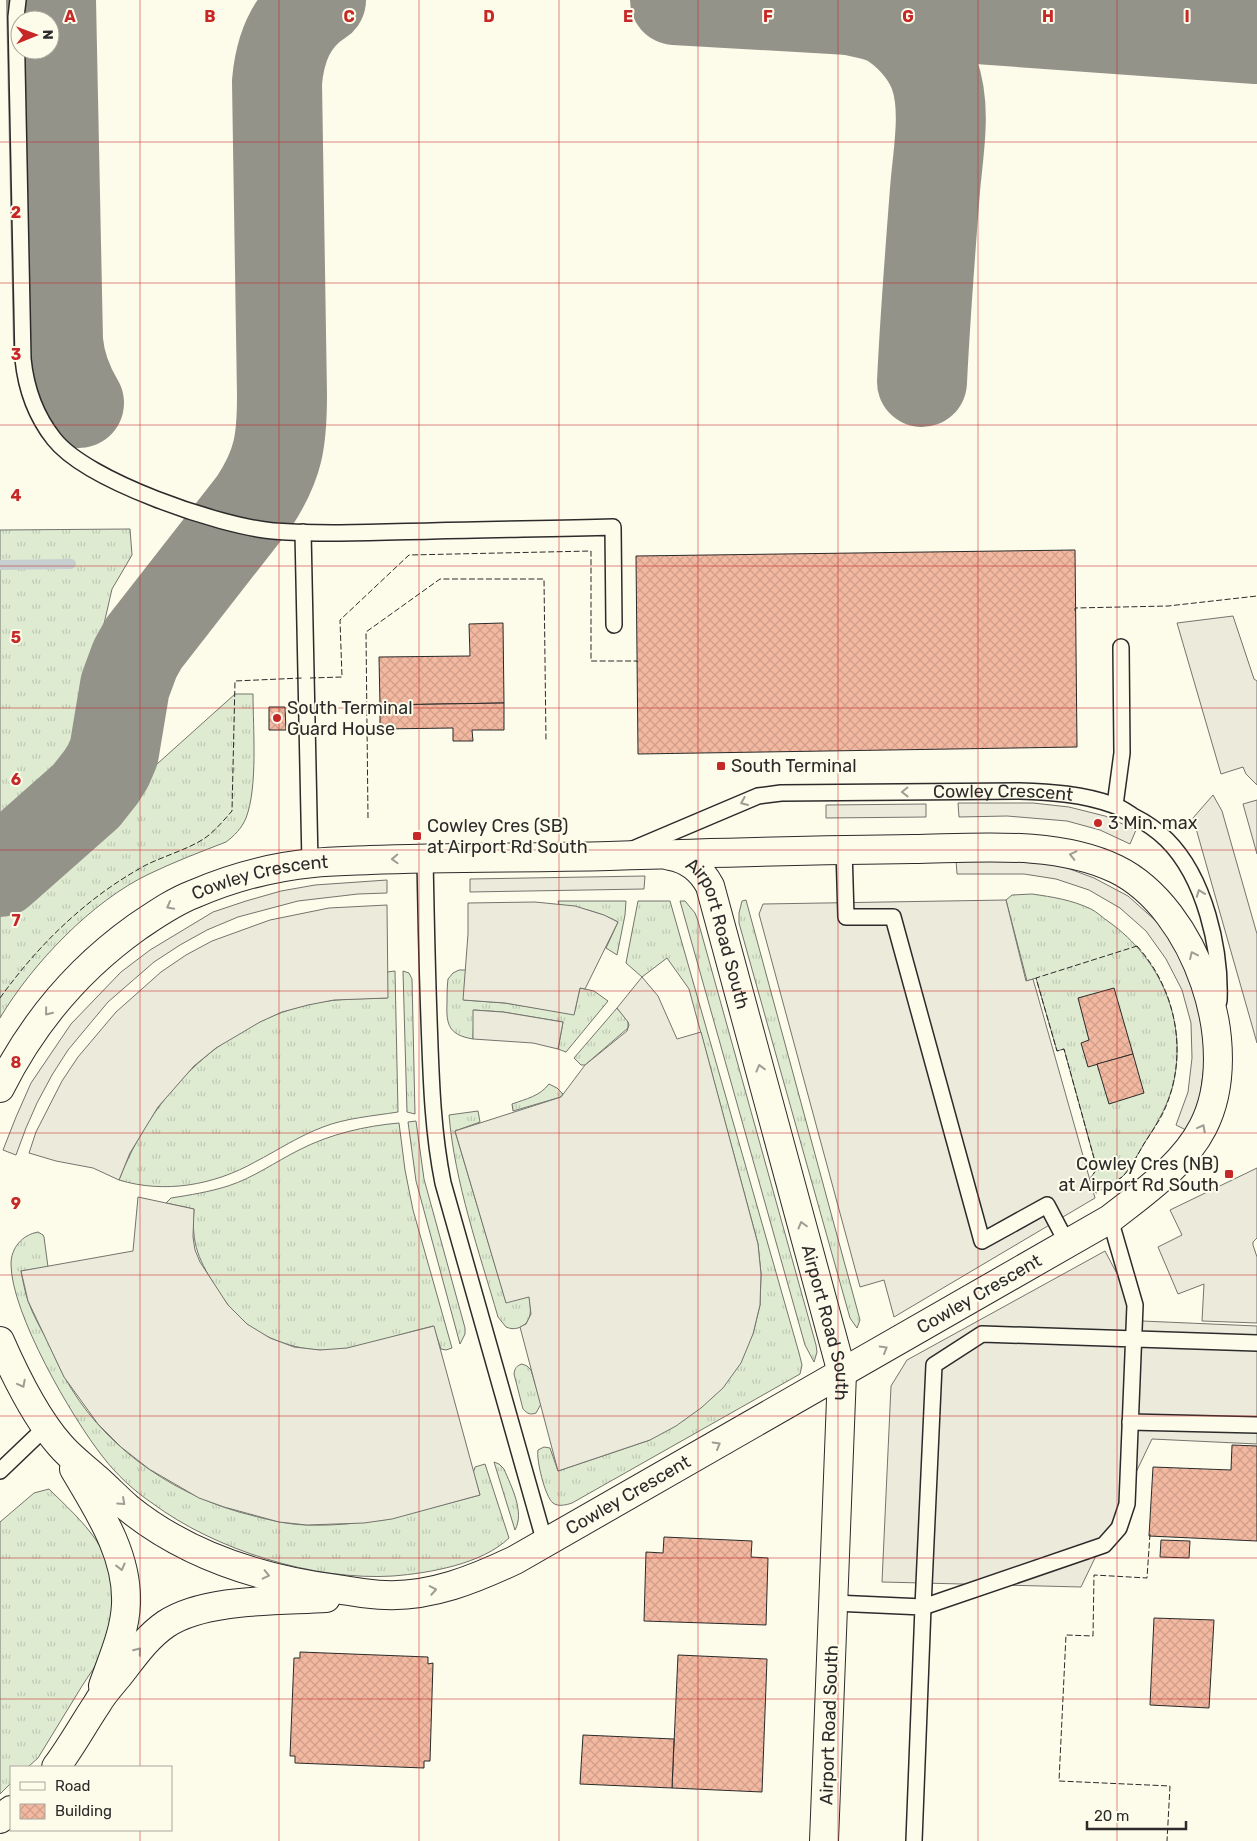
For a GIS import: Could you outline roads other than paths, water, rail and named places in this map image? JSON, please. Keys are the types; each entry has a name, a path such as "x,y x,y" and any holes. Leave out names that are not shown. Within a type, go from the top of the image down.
{"street":[{"name":"Cowley Crescent","path":"0,1088 15,1059 30,1037 73,982 130,933 167,908 188,896 248,874 310,863 426,858 606,856 844,849 1014,848 1045,850 1070,854 1116,869 1134,880 1164,908 1188,945 1208,995 1216,1039 1217,1062 1212,1104 1204,1125 1195,1140 1171,1169 1110,1219 515,1560 476,1578 446,1587 385,1596 307,1585 248,1571 206,1555 168,1535 128,1508 54,1436 26,1392 0,1341"},
{"name":"Airport Road South","path":"654,854 684,859 701,872 710,886 842,1373 824,1841"},
{"path":"54,1436 107,1527 118,1554 124,1581 126,1604 122,1629 97,1703"},
{"path":"57,1766 72,1746 97,1703 149,1638 168,1623 190,1613 218,1606 385,1596"},
{"path":"0,1819 10,1811"}],"lane":[{"path":"18,0 16,17 23,359 25,376 34,409 55,440 69,454 86,466 117,482 164,502 220,520 272,531 359,534 612,527 614,625"},
{"path":"303,532 310,863"},
{"path":"1115,805 1122,753 1121,647"},
{"name":"Cowley Crescent","path":"606,856 634,849 758,796 781,793 1056,792 1115,805 1144,822 1167,840 1183,860 1198,888 1209,920 1218,975 1217,1062"},
{"path":"844,849 846,917 893,916 982,1241 1047,1205 1067,1243"},
{"path":"426,858 430,1068 436,1148 445,1191 545,1543"},
{"path":"834,1603 923,1608 1104,1544 1119,1528 1127,1504 1135,1305 1110,1219"},
{"path":"914,1841 934,1365 982,1334 1257,1343"},
{"path":"1130,1422 1257,1425"},
{"path":"0,1471 54,1436"}],"waterway":[{"path":"0,565 71,564"}],"place":[{"name":"South Terminal Guard House","path":"277,718"},
{"name":"South Terminal","path":"721,766"},
{"name":"3 Min. max","path":"1098,823"},
{"name":"Cowley Cres (SB) at Airport Rd South","path":"417,836"},
{"name":"Cowley Cres (NB) at Airport Rd South","path":"1229,1174"}]}
